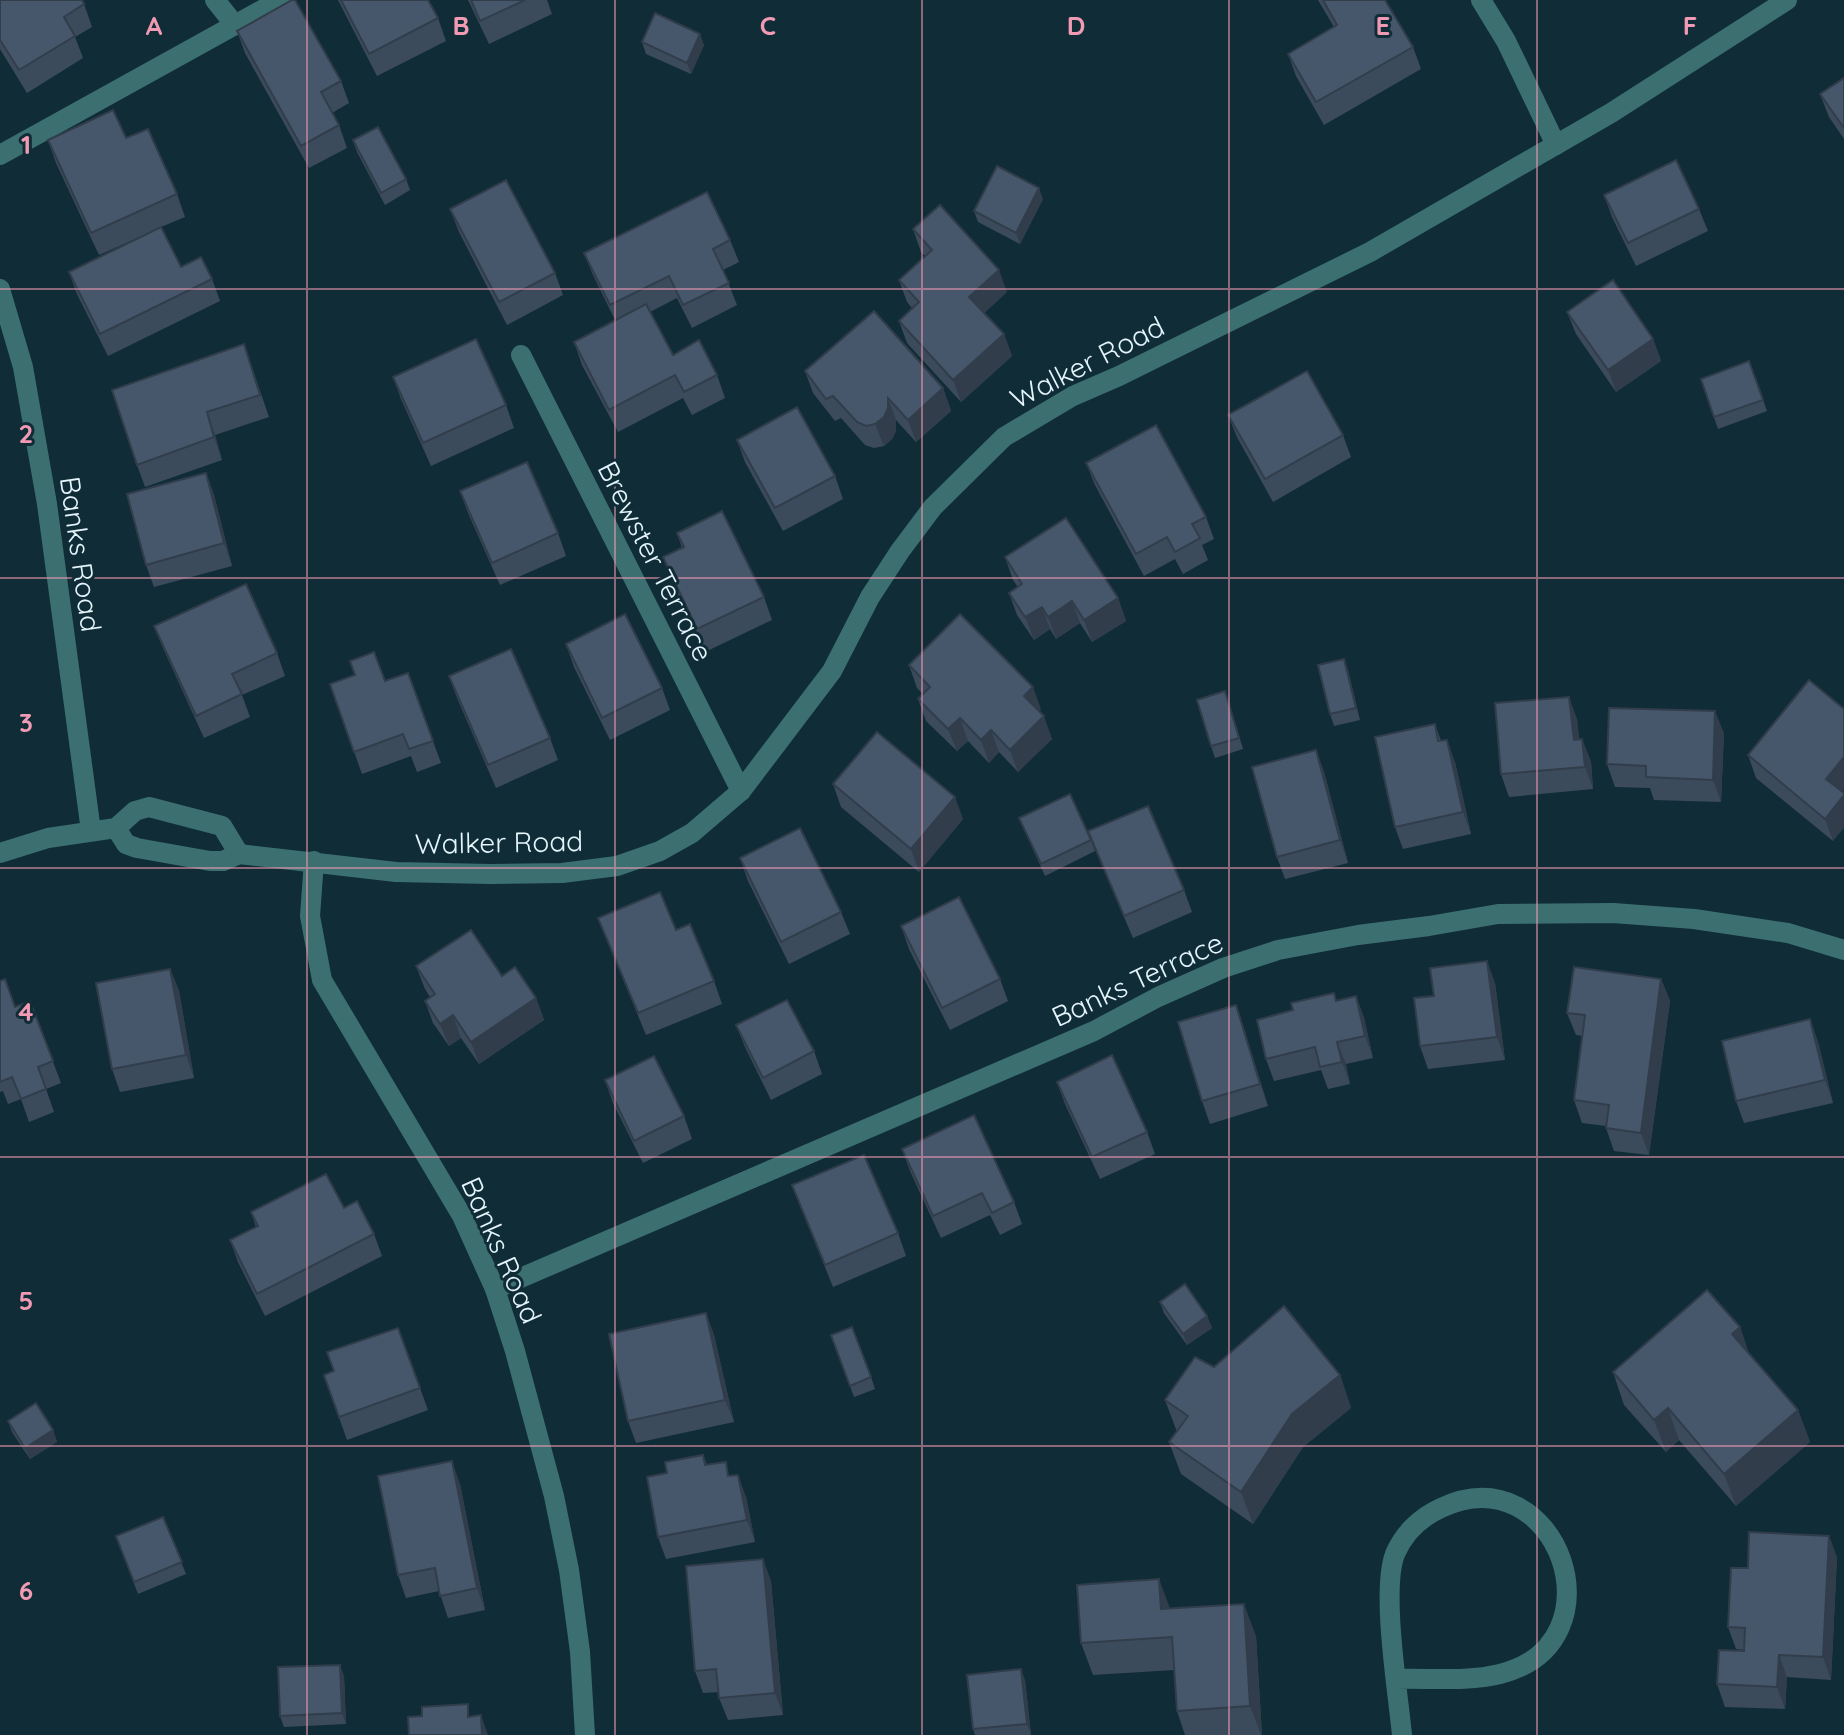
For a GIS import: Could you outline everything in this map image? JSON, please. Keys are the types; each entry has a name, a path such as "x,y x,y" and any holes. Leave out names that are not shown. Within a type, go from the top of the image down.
{"street":[{"path":"215,0 235,25"},
{"path":"0,155 280,0"},
{"path":"1481,0 1506,41 1556,145"},
{"name":"Walker Road","path":"116,828 126,844 137,848 210,861 223,861 239,854 396,872 562,873 617,866 660,851 692,833 741,791 832,671 870,597 900,551 933,507 1004,437 1073,396 1370,252 1611,113 1787,0"},
{"name":"Banks Road","path":"0,289 23,367 47,504 91,831"},
{"name":"Brewster Terrace","path":"521,355 741,791"},
{"path":"0,853 48,838 116,828 135,811 149,807 222,826 239,854"},
{"name":"Banks Road","path":"314,861 310,916 322,980 462,1216 495,1289 535,1422 569,1570 580,1652 585,1735"},
{"name":"Banks Terrace","path":"495,1289 1094,1031 1158,997 1223,968 1278,950 1498,914 1613,913 1694,919 1788,933 1844,950"},
{"path":"1397,1679 1498,1675 1525,1664 1547,1645 1565,1611 1566,1573 1552,1538 1539,1523 1506,1503 1468,1499 1441,1508 1417,1523 1404,1538 1390,1573 1389,1593 1402,1735"}],"building":[{"path":"0,0 82,0 84,4 64,17 75,36 19,70 0,40"},
{"path":"295,0 341,81 321,92 339,125 301,146 237,31"},
{"path":"341,0 428,0 438,18 369,54"},
{"path":"471,0 525,0 480,21"},
{"path":"1323,0 1385,0 1413,47 1316,102 1288,54 1337,25"},
{"path":"655,13 700,34 687,63 642,42"},
{"path":"1844,78 1844,128 1820,94"},
{"path":"113,110 126,138 148,129 177,194 91,233 48,140"},
{"path":"378,127 406,179 381,193 353,140"},
{"path":"1676,160 1699,209 1628,243 1604,195"},
{"path":"997,166 1039,188 1016,233 974,211"},
{"path":"506,180 555,273 499,302 450,209"},
{"path":"707,192 730,240 713,249 729,283 683,305 669,276 610,305 584,253"},
{"path":"940,205 999,270 969,297 1004,334 953,380 899,321 919,302 899,280 932,250 913,229"},
{"path":"161,227 181,267 201,257 212,279 100,334 69,272"},
{"path":"1613,280 1653,339 1608,370 1567,312"},
{"path":"646,304 673,355 699,340 717,375 684,392 675,375 609,410 574,342"},
{"path":"874,311 943,388 908,420 888,398 884,417 866,426 857,422 833,396 826,399 805,371"},
{"path":"476,339 506,405 423,443 393,377"},
{"path":"244,344 260,395 207,412 214,437 137,465 112,390"},
{"path":"1749,361 1763,400 1714,417 1701,379"},
{"path":"1307,371 1343,435 1265,479 1228,415"},
{"path":"797,407 835,476 775,508 737,440"},
{"path":"1156,425 1206,517 1192,524 1200,538 1175,552 1167,537 1136,554 1086,463"},
{"path":"527,462 558,533 492,563 460,491"},
{"path":"206,473 224,543 146,565 127,494"},
{"path":"722,511 764,597 697,629 663,557 684,547 677,533"},
{"path":"1066,518 1118,598 1084,620 1072,601 1048,617 1042,607 1025,617 1009,593 1022,584 1005,557"},
{"path":"246,584 277,653 232,674 242,694 196,716 154,626"},
{"path":"625,614 662,688 602,718 566,644"},
{"path":"960,614 1033,687 1024,696 1044,716 1010,750 991,730 981,740 960,718 948,729 918,699 930,687 909,665"},
{"path":"511,649 550,738 488,765 449,676"},
{"path":"374,652 385,681 408,673 433,741 409,749 403,734 354,752 330,684 355,675 350,661"},
{"path":"1344,659 1356,708 1330,714 1318,665"},
{"path":"1809,680 1844,709 1844,757 1826,779 1844,795 1825,819 1748,755"},
{"path":"1225,691 1239,738 1211,746 1197,700"},
{"path":"1569,697 1574,740 1582,739 1585,767 1501,774 1495,703"},
{"path":"1609,708 1715,711 1713,780 1646,777 1646,766 1607,764"},
{"path":"1435,724 1438,741 1447,740 1463,812 1395,827 1375,737"},
{"path":"877,732 955,797 911,849 833,784"},
{"path":"1316,750 1340,840 1277,857 1252,767"},
{"path":"1070,794 1091,840 1041,864 1019,818"},
{"path":"1148,806 1184,890 1124,916 1088,831"},
{"path":"800,828 841,912 781,942 740,858"},
{"path":"660,892 676,930 690,924 714,981 638,1013 598,918"},
{"path":"959,897 1000,979 942,1008 901,926"},
{"path":"471,930 502,976 515,967 536,998 471,1042 453,1015 440,1024 425,1001 435,994 416,966"},
{"path":"1487,961 1497,1037 1420,1046 1414,998 1434,996 1430,968"},
{"path":"1574,967 1661,979 1641,1133 1606,1128 1609,1105 1574,1100 1585,1015 1567,1013"},
{"path":"170,969 186,1055 112,1069 96,983"},
{"path":"5,979 15,1007 30,1001 53,1061 38,1067 46,1089 21,1099 12,1077 0,1082 0,981"},
{"path":"1334,993 1336,1001 1356,996 1365,1036 1337,1042 1342,1062 1320,1067 1315,1047 1266,1059 1257,1020 1293,1010 1291,1003"},
{"path":"787,1000 814,1051 763,1078 736,1025"},
{"path":"1236,1005 1260,1084 1202,1101 1178,1022"},
{"path":"1810,1019 1825,1080 1736,1101 1722,1041"},
{"path":"1112,1055 1147,1132 1092,1157 1057,1082"},
{"path":"654,1056 684,1116 634,1141 605,1080"},
{"path":"974,1115 1014,1202 992,1213 982,1193 933,1216 902,1149"},
{"path":"864,1155 898,1233 825,1265 792,1185"},
{"path":"326,1174 344,1208 357,1201 374,1234 257,1294 230,1240 258,1226 251,1212"},
{"path":"1185,1284 1207,1316 1183,1334 1160,1302"},
{"path":"1707,1290 1740,1327 1732,1334 1798,1410 1724,1474 1668,1408 1654,1420 1613,1372"},
{"path":"1284,1306 1340,1375 1292,1414 1241,1492 1169,1442 1188,1416 1165,1400 1195,1357 1214,1367"},
{"path":"706,1313 725,1400 628,1421 609,1334"},
{"path":"852,1327 871,1377 850,1386 831,1335"},
{"path":"398,1328 420,1388 339,1417 324,1375 334,1371 327,1352"},
{"path":"36,1403 53,1430 25,1448 8,1421"},
{"path":"703,1455 705,1465 726,1462 728,1476 738,1475 747,1520 658,1537 647,1477 667,1473 665,1462"},
{"path":"452,1461 477,1588 440,1596 435,1568 398,1575 378,1476"},
{"path":"163,1517 182,1562 134,1582 116,1536"},
{"path":"1749,1532 1829,1536 1823,1657 1779,1655 1777,1687 1717,1684 1719,1650 1744,1651 1745,1628 1728,1627 1731,1568 1748,1568"},
{"path":"763,1559 775,1693 719,1698 716,1669 695,1671 686,1566"},
{"path":"1159,1579 1161,1609 1244,1604 1250,1706 1177,1711 1172,1637 1081,1643 1077,1585"},
{"path":"340,1665 342,1713 280,1716 278,1667"},
{"path":"1021,1669 1027,1724 973,1729 967,1675"},
{"path":"468,1704 468,1717 481,1715 482,1735 409,1735 408,1717 422,1716 422,1707"}]}
